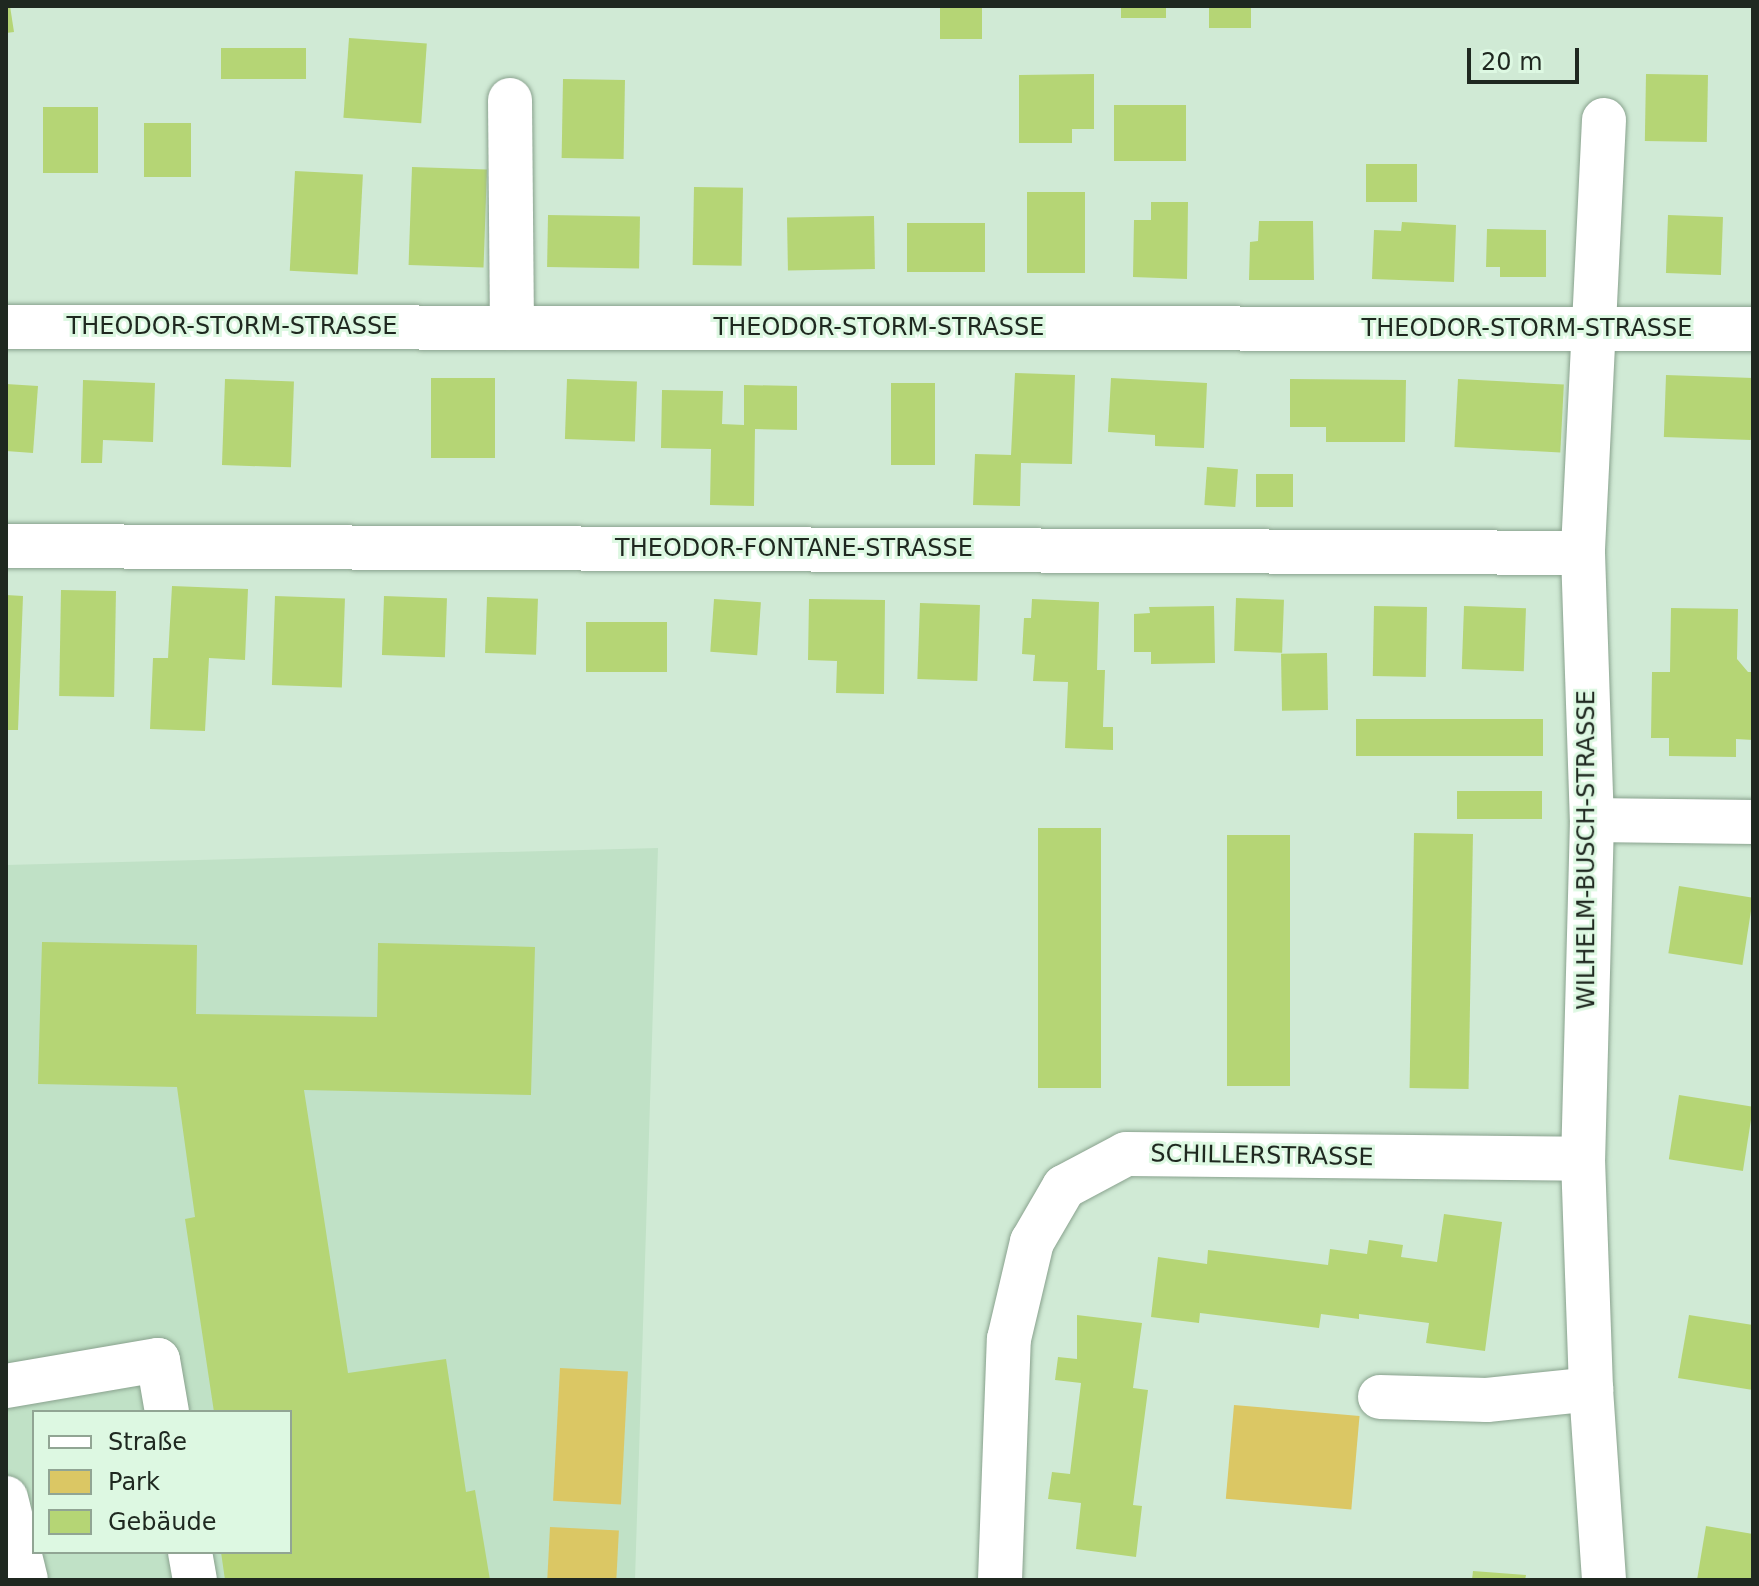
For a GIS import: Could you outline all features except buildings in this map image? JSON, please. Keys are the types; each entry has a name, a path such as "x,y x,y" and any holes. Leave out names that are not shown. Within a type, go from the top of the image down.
{"street":[{"path":"510,100 512,328"},
{"name":"WILHELM-BUSCH-STRASSE","path":"1604,120 1583,553 1592,820 1583,1159 1591,1389 1604,1580"},
{"name":"THEODOR-STORM-STRASSE","path":"6,327 1753,329"},
{"name":"THEODOR-FONTANE-STRASSE","path":"6,546 1583,553"},
{"path":"1592,820 1753,822"},
{"name":"SCHILLERSTRASSE","path":"1000,1580 1009,1339 1032,1242 1064,1187 1126,1154 1583,1159"},
{"path":"6,1386 158,1360 167,1410"},
{"path":"1380,1397 1487,1400 1591,1389"},
{"path":"6,1499 26,1580"},
{"path":"190,1554 195,1580"}],"shaded area":[{"path":"658,848 635,1580 26,1580 6,1498 6,865"}],"green space":[{"path":"560,1368 628,1372 621,1504 553,1501"},
{"path":"1234,1405 1360,1416 1351,1510 1226,1499"},
{"path":"550,1527 619,1531 616,1580 547,1580"}]}
